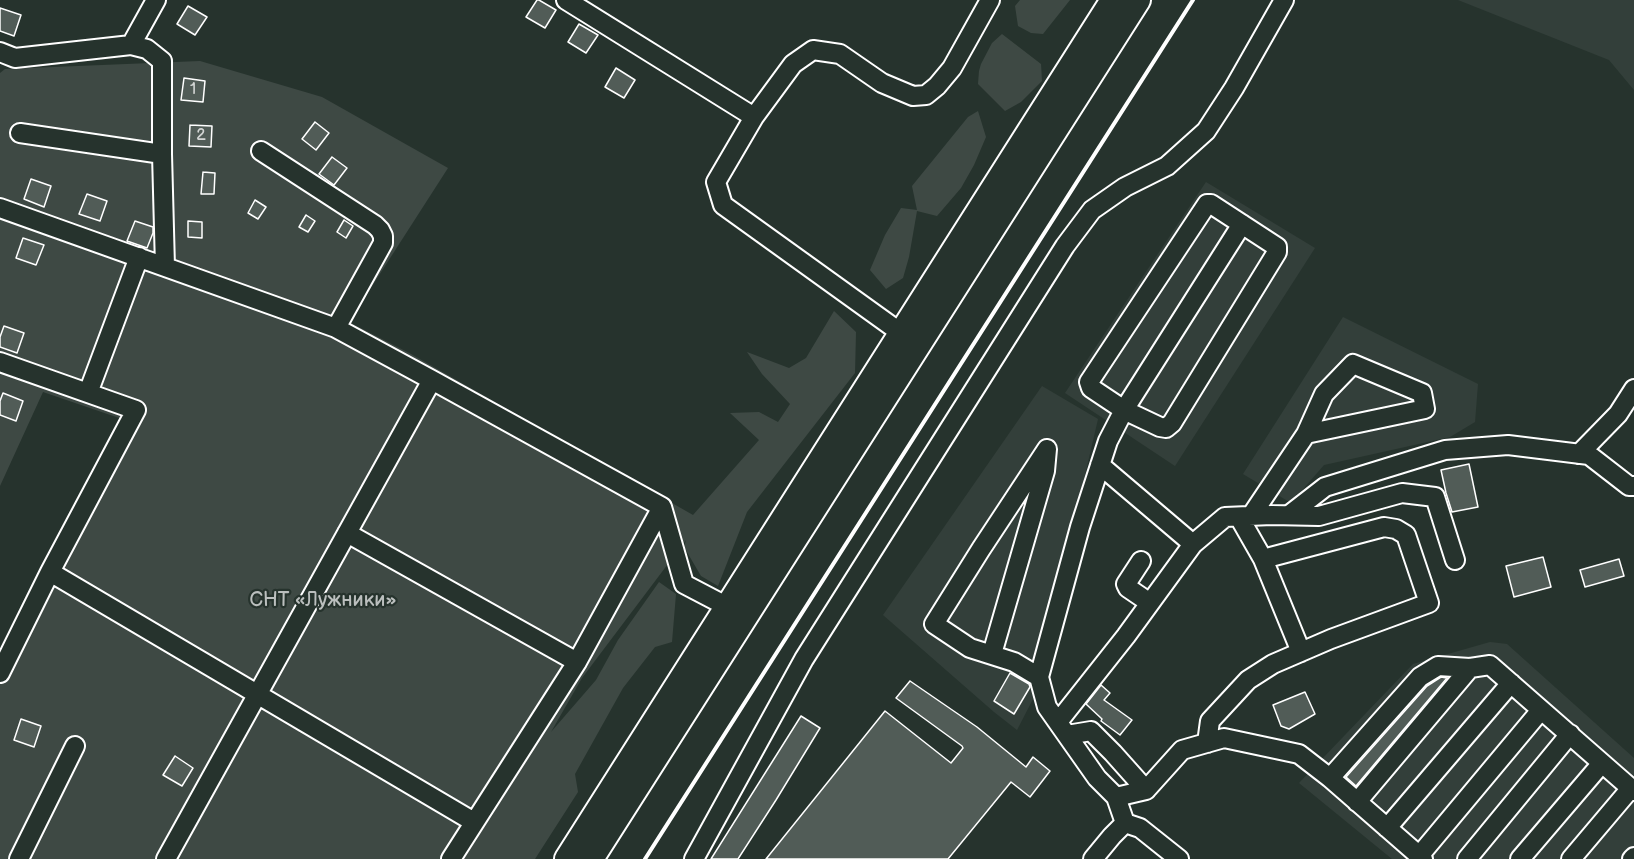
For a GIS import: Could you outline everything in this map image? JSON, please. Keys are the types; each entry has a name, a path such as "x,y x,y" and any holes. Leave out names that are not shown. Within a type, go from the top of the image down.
{"main road":[{"path":"567,859 1113,0"},
{"path":"591,859 1138,0"}],"street":[{"path":"131,45 156,0"},
{"path":"566,0 754,117"},
{"path":"901,333 723,205 716,182 754,117 793,64 813,50 840,54 882,83 913,96 926,95 952,68 990,0"},
{"path":"694,859 804,659 1065,246 1092,210 1125,187 1167,166 1206,131 1234,88 1284,0"},
{"path":"0,52 15,58 131,45 147,49 162,61 165,267"},
{"path":"20,133 162,154"},
{"path":"261,151 375,225 383,236 382,243 336,327"},
{"path":"1207,204 1211,204 1277,247 1277,252 1172,423 1166,428 1160,427 1124,410 1091,388 1089,382 1207,204"},
{"path":"0,208 336,327 662,507 684,584 728,607"},
{"path":"1179,859 1140,828 1125,822 1116,797 1097,778 1047,707 1039,677 1080,527 1108,441 1124,410 1242,224"},
{"path":"88,393 139,257"},
{"path":"0,362 136,410 0,673"},
{"path":"1245,516 1306,435 1324,394 1353,364 1422,393 1425,409 1306,435"},
{"path":"166,859 432,380"},
{"path":"1579,454 1618,414 1634,389"},
{"path":"1289,515 1324,486 1445,450 1508,445 1589,455 1629,486 1634,486"},
{"path":"992,654 1045,471 1047,449 934,624 970,648 1014,662 1039,677"},
{"path":"1100,465 1192,544"},
{"path":"1063,728 1192,544 1225,517 1319,516 1402,493 1435,497 1455,560"},
{"path":"451,859 577,662 662,507"},
{"path":"1245,516 1301,652"},
{"path":"1207,743 1209,721 1248,680 1273,664 1429,603 1406,535 1396,529 1384,526 1263,559"},
{"path":"347,533 577,662"},
{"path":"1140,561 1126,584 1128,588 1150,603"},
{"path":"51,572 474,822"},
{"path":"1330,778 1420,677 1438,666 1470,668 1490,664 1633,789 1571,859"},
{"path":"1357,802 1470,668"},
{"path":"1387,828 1511,683"},
{"path":"1116,797 1146,790 1182,750 1224,738 1299,754 1421,857 1541,710"},
{"path":"1063,728 1091,731 1146,790"},
{"path":"1467,859 1570,734"},
{"path":"20,859 75,746"},
{"path":"1520,859 1602,762"},
{"path":"1093,859 1125,822"}],"shaded area":[{"path":"1458,0 1634,0 1634,90 1609,60"},
{"path":"1206,182 1315,248 1175,466 1065,393"},
{"path":"1343,317 1478,384 1475,422 1450,437 1324,465 1291,503 1243,474"},
{"path":"1042,386 1098,419 1033,699 1017,730 883,615"},
{"path":"1490,642 1507,644 1634,758 1634,859 1392,859 1299,783 1413,664"}],"green space":[{"path":"1020,0 1070,0 1043,34 1031,33 1018,26 1015,6"},
{"path":"1002,34 1041,64 1042,81 1021,102 1005,111 978,84 981,64 992,43"},
{"name":"СНТ «Лужники»","path":"200,61 322,97 448,168 349,322 411,354 693,515 759,440 730,413 759,412 778,422 790,404 762,374 747,352 789,368 806,358 834,311 856,332 855,373 747,512 718,586 701,576 684,547 686,540 582,678 551,732 596,680 618,640 659,582 676,594 672,642 655,647 623,688 575,774 578,792 535,859 0,859 0,662 125,420 43,392 0,486 0,73 5,69"},
{"path":"978,111 986,137 974,165 961,188 937,216 917,211 903,278 886,289 870,270 885,235 901,208 917,210 912,186 968,117"}],"building":[{"path":"537,0 556,10 545,28 526,17"},
{"path":"188,6 207,17 195,35 177,24"},
{"path":"0,8 21,15 14,36 0,31"},
{"path":"579,24 598,35 586,53 568,42"},
{"path":"616,68 635,80 624,98 605,87"},
{"path":"184,78 205,81 203,102 181,100"},
{"path":"315,122 329,133 316,150 302,139"},
{"path":"190,125 212,126 211,147 189,146"},
{"path":"332,157 347,168 334,185 319,174"},
{"path":"203,172 215,173 214,194 201,194"},
{"path":"31,179 51,186 44,207 24,199"},
{"path":"87,194 107,201 100,221 79,214"},
{"path":"255,200 266,207 258,219 248,213"},
{"path":"306,215 315,221 308,232 299,227"},
{"path":"344,220 353,226 346,238 337,232"},
{"path":"135,221 153,227 147,248 127,241"},
{"path":"188,221 202,222 202,238 188,237"},
{"path":"23,238 44,245 36,265 16,258"},
{"path":"4,326 24,333 17,353 0,347 0,337"},
{"path":"3,393 23,401 16,421 0,415 0,401"},
{"path":"1469,464 1478,507 1452,512 1441,470"},
{"path":"1543,557 1551,587 1514,597 1506,566"},
{"path":"1619,559 1624,576 1585,587 1580,570"},
{"path":"1010,673 1029,684 1030,687 1014,714 994,701"},
{"path":"1441,677 1447,678 1356,786 1346,777 1427,686"},
{"path":"910,681 977,727 1026,767 1033,757 1050,771 1030,797 1011,782 948,859 766,859 885,711 951,763 963,748 962,746 896,698"},
{"path":"1101,685 1110,693 1104,700 1132,720 1120,735 1101,721 1102,719 1086,704"},
{"path":"1305,692 1315,714 1289,729 1281,726 1273,705"},
{"path":"801,716 820,728 776,800 738,859 711,859"},
{"path":"21,719 41,726 34,747 14,740"},
{"path":"175,756 193,768 182,786 163,775"}],"railway":[{"path":"645,859 1193,0"}]}
